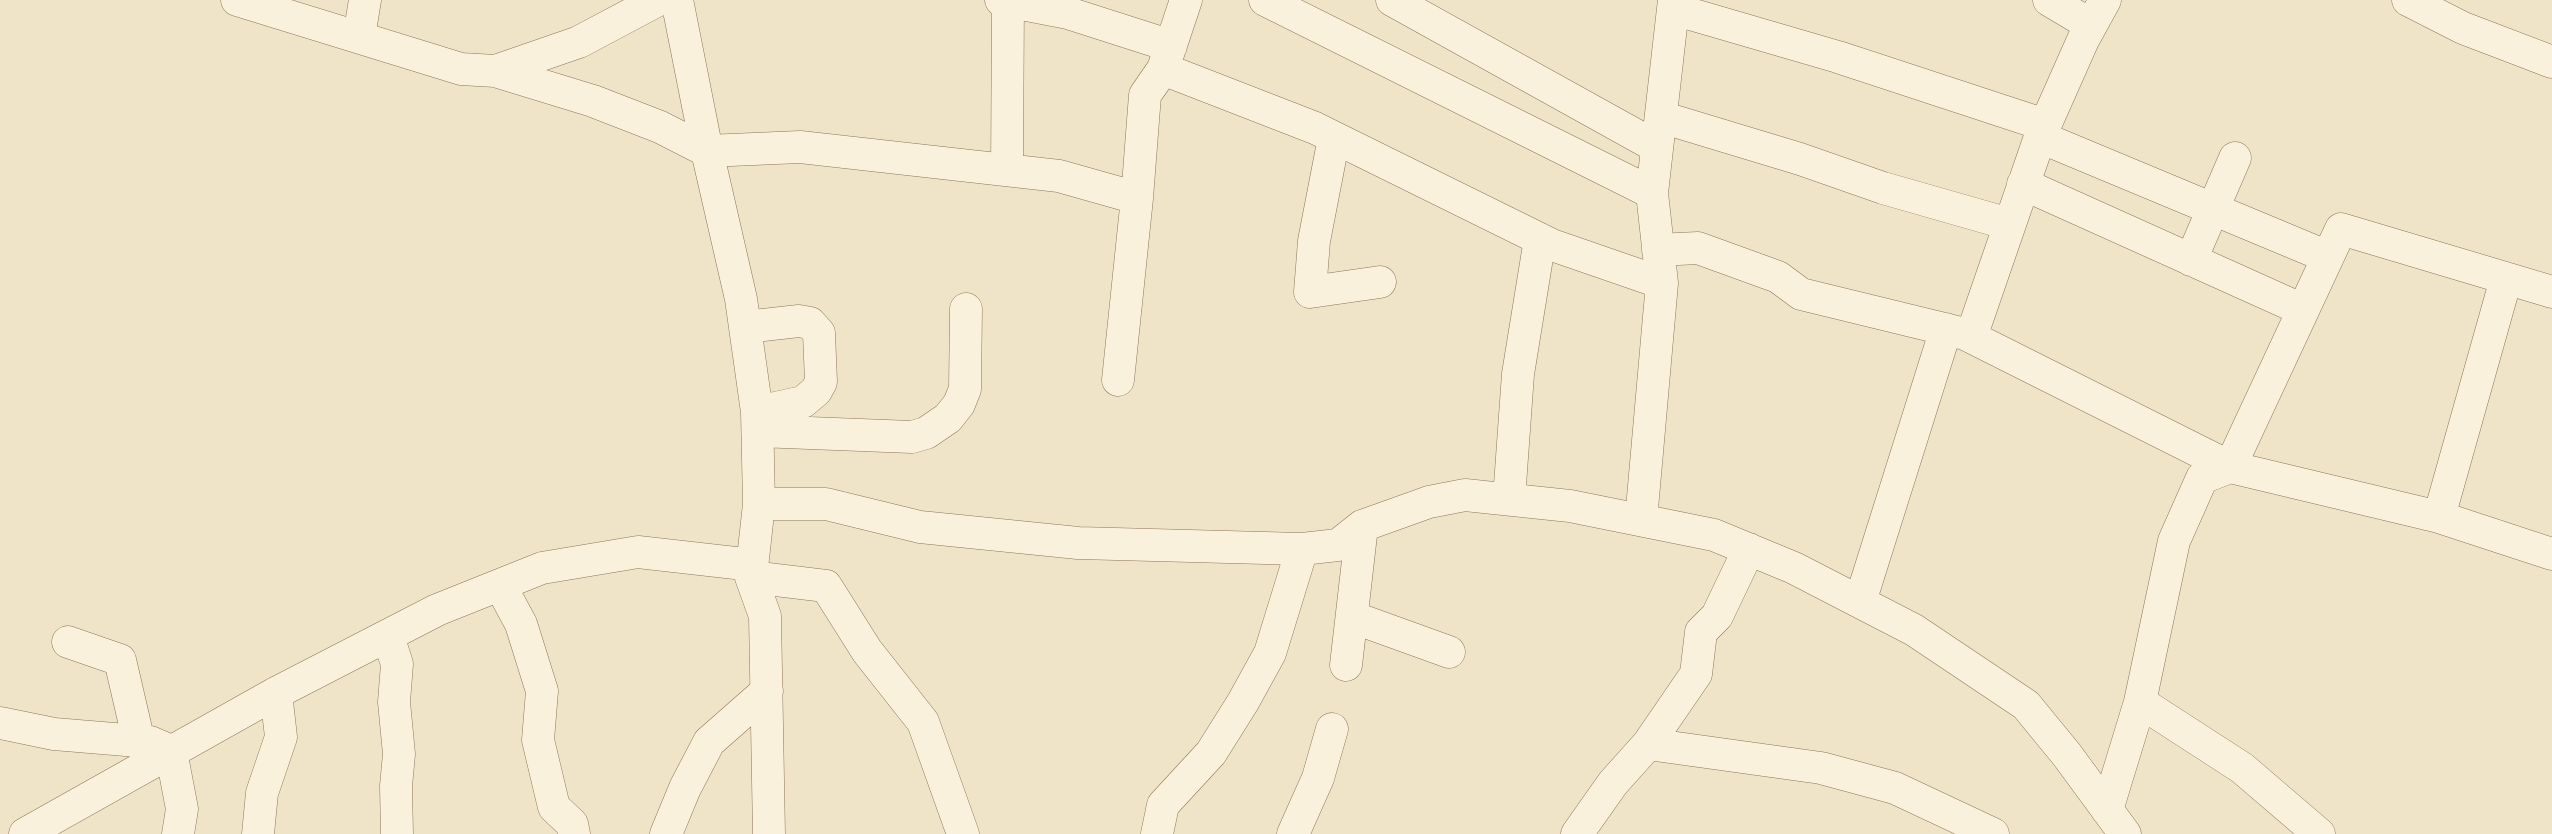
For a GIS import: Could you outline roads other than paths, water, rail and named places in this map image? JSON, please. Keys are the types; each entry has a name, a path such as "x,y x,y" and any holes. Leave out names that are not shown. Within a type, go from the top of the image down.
{"street":[{"path":"237,0 320,14 359,37 461,69 495,71 593,101 660,127 707,151 800,147 1059,176 1137,198"},
{"path":"359,37 365,0"},
{"path":"495,71 579,41 608,13 658,0"},
{"path":"677,0 707,151 741,299 757,421 759,504 752,571 765,617 769,834"},
{"path":"1118,380 1145,94 1167,57 1186,0"},
{"path":"1265,0 1652,193"},
{"path":"1392,0 1659,132 1800,159 1883,188 2010,224"},
{"path":"1860,602 1959,333 2010,224 2042,131 2098,13 2049,0"},
{"path":"2408,0 2463,29 2552,61"},
{"path":"1007,170 1005,1 1068,13 1167,57 1540,239 1662,283"},
{"path":"1640,520 1662,283 1652,193 1674,4 1838,57 2042,131 2328,257"},
{"path":"1334,138 1314,241 1310,292 1380,282"},
{"path":"2191,260 2235,158"},
{"path":"2023,184 2303,310"},
{"path":"2116,822 2174,541 2202,478 2230,467 2341,229 2552,292"},
{"path":"1509,499 1518,374 1540,239"},
{"path":"1658,250 1698,248 1778,277 1801,295 1959,333 2230,467 2439,517 2552,554"},
{"path":"2439,517 2506,279"},
{"path":"757,421 912,437 926,433 948,418 959,404 965,389 966,309"},
{"path":"745,327 799,321 810,323 819,333 821,382 816,391 803,402 757,421"},
{"path":"759,504 826,503 920,527 1078,543 1302,549 1338,545 1362,526 1429,502 1465,495 1570,506 1714,535 1794,568 1914,630 2026,705 2116,822"},
{"path":"1346,665 1362,526"},
{"path":"1157,834 1163,805 1211,753 1270,653 1302,549"},
{"path":"1577,834 1613,783 1648,744 1696,674 1701,632 1717,617 1749,549"},
{"path":"24,834 276,694 437,611 542,568 638,552 826,586 867,650 923,722 963,834"},
{"path":"500,585 522,624 542,691 538,740 554,807 572,824 574,834"},
{"path":"1352,618 1449,652"},
{"path":"387,636 397,664 394,702 399,754 396,786 397,834"},
{"path":"68,642 120,660 139,742"},
{"path":"666,834 685,788 709,742 767,691"},
{"path":"258,834 262,793 281,737 276,694"},
{"path":"2140,702 2242,768 2319,834"},
{"path":"0,723 54,734 150,742 172,751"},
{"path":"1293,834 1318,778 1332,729"},
{"path":"1648,744 1821,768 1895,788 1993,834"},
{"path":"172,751 182,809 178,834"}]}
